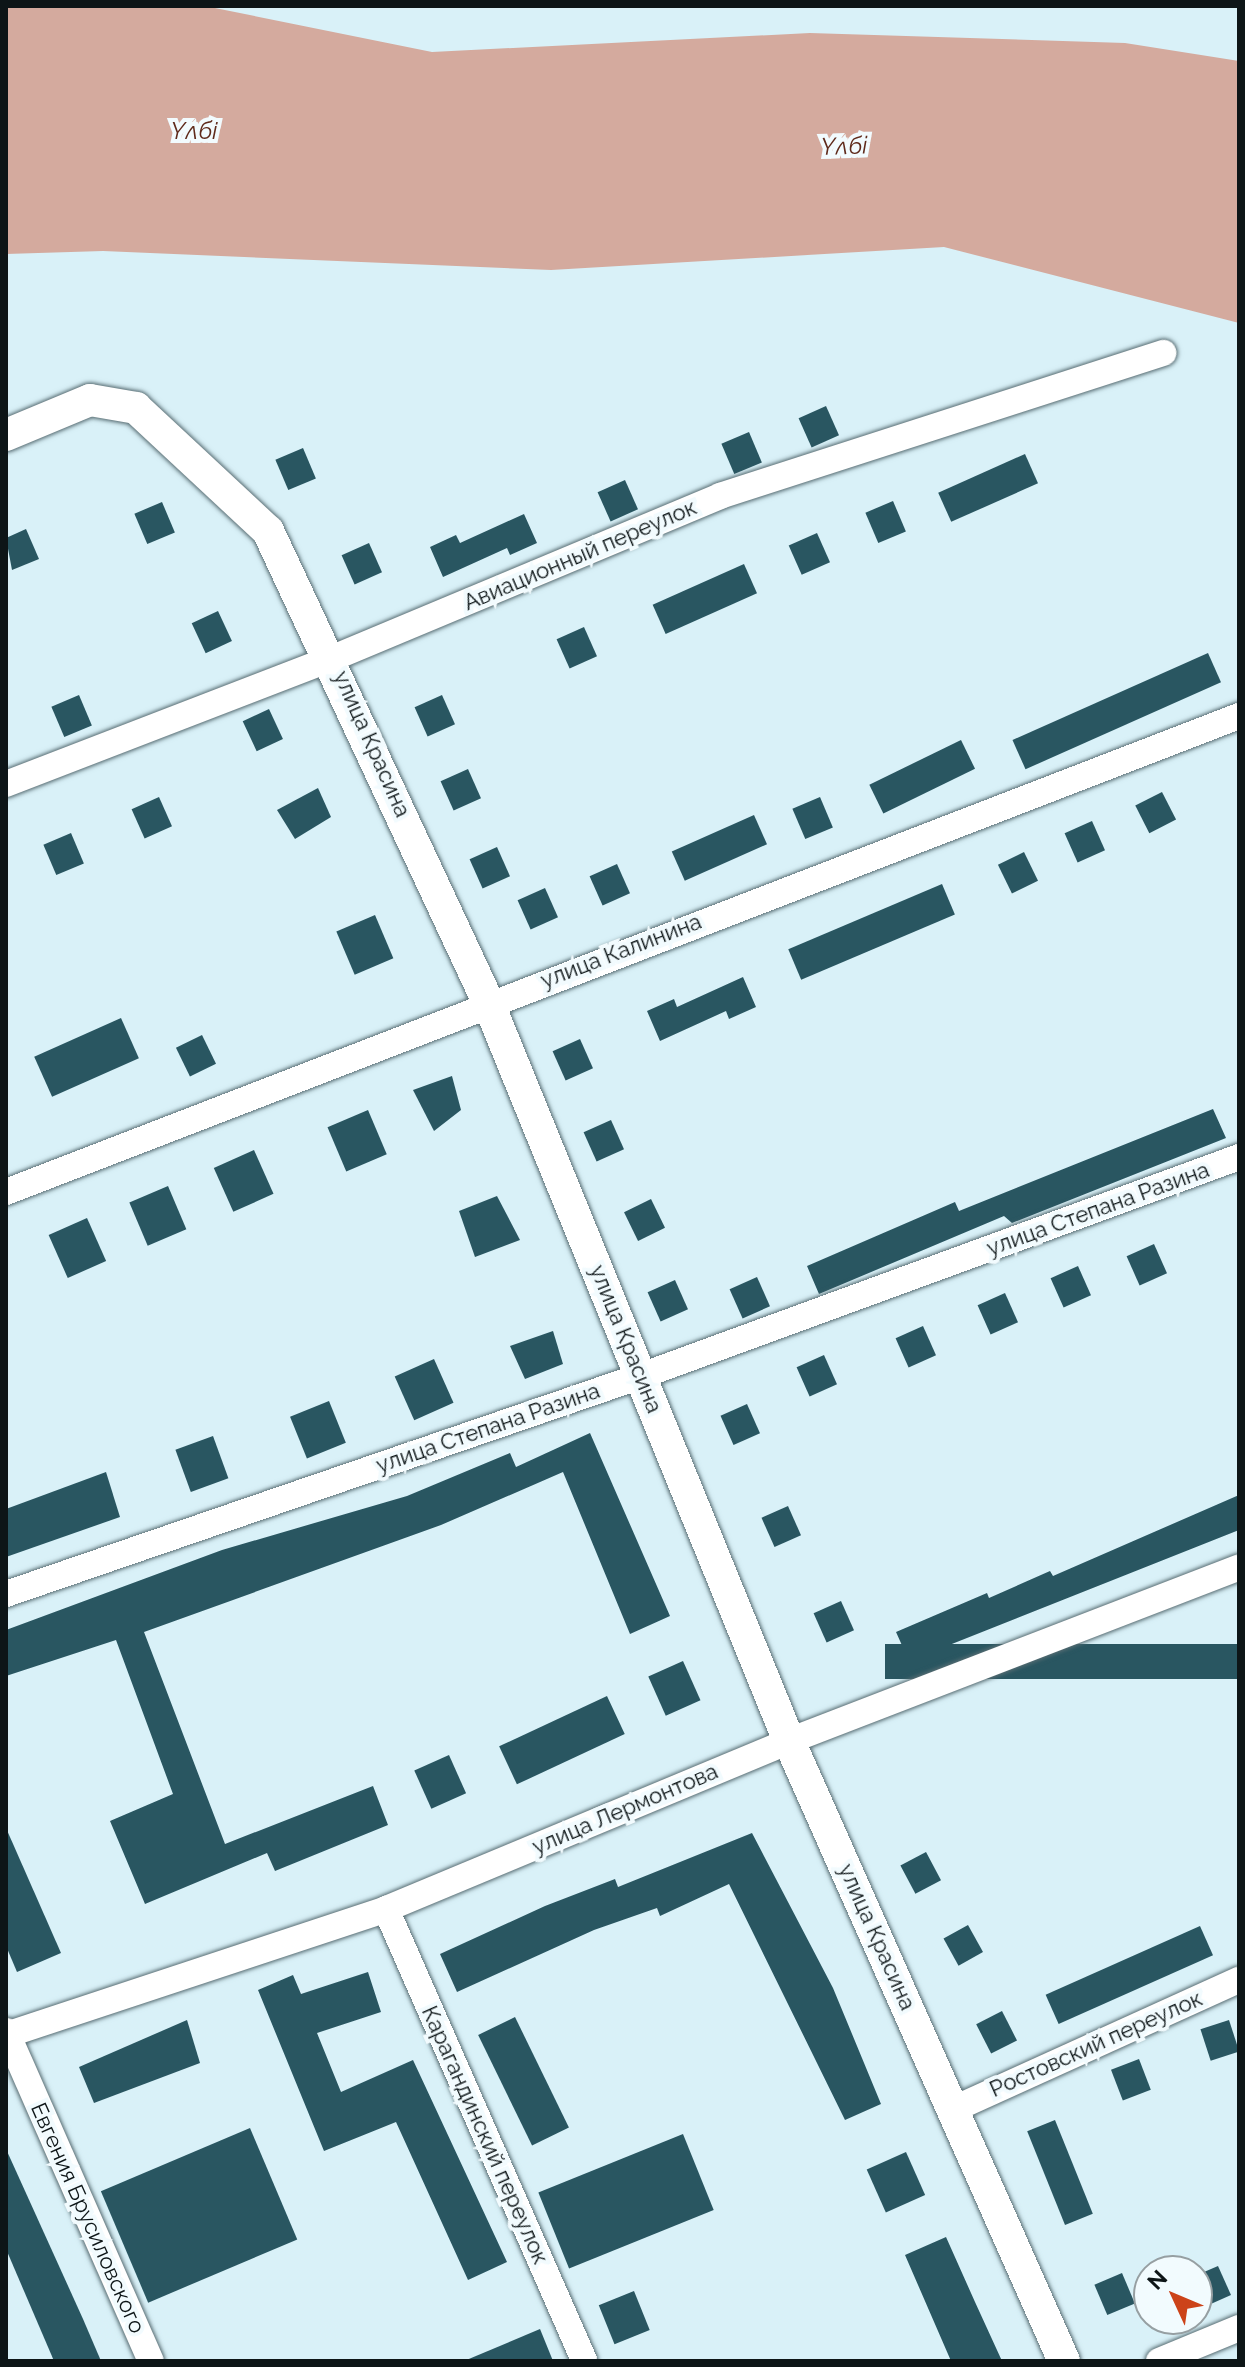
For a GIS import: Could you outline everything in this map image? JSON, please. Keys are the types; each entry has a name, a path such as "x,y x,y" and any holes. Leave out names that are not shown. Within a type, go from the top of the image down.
{"street":[{"name":"Авиационный переулок","path":"6,784 333,658 720,496 1163,353"},
{"name":"улица Красина","path":"6,435 90,400 136,408 268,531 333,658 488,1002 789,1741 1064,2361"},
{"name":"улица Калинина","path":"6,1192 488,1002 1239,716"},
{"name":"улица Степана Разина","path":"6,1594 641,1376 1239,1157"},
{"name":"улица Лермонтова","path":"6,2034 386,1909 789,1741 1239,1567"},
{"name":"Карагандинский переулок","path":"386,1909 584,2361"},
{"name":"Ростовский переулок","path":"954,2109 1239,1980"},
{"name":"Евгения Брусиловского","path":"6,2034 151,2361"},
{"path":"1159,2361 1239,2328"}],"water":[{"name":"Үлбі","path":"6,6 205,6 432,52 810,33 1125,43 1239,61 1239,323 944,247 551,270 103,251 6,254"}],"building":[{"path":"826,406 839,435 812,447 799,418"},
{"path":"749,432 762,462 734,474 721,444"},
{"path":"303,448 316,478 288,490 275,460"},
{"path":"1025,454 1038,483 951,522 938,493"},
{"path":"625,480 638,509 611,521 598,492"},
{"path":"893,501 906,531 878,543 865,513"},
{"path":"162,502 175,532 147,544 134,514"},
{"path":"524,514 537,543 510,555 507,548 443,577 430,547 456,535 460,543"},
{"path":"26,529 39,559 12,570 6,538"},
{"path":"817,533 830,562 802,575 789,546"},
{"path":"369,543 382,572 355,584 342,555"},
{"path":"744,564 757,593 666,634 653,605"},
{"path":"218,611 232,641 206,653 192,623"},
{"path":"584,627 597,656 570,668 557,639"},
{"path":"1208,653 1221,682 1026,769 1013,740"},
{"path":"79,695 92,725 64,737 51,707"},
{"path":"442,695 455,724 428,736 415,707"},
{"path":"269,709 283,739 257,751 243,721"},
{"path":"961,740 975,769 883,813 869,785"},
{"path":"468,769 481,798 454,810 441,781"},
{"path":"318,788 331,817 295,839 277,810"},
{"path":"1162,792 1176,820 1149,833 1135,806"},
{"path":"159,797 172,826 145,838 132,809"},
{"path":"820,797 833,827 805,839 792,809"},
{"path":"754,815 767,844 685,881 672,852"},
{"path":"1092,821 1105,850 1078,862 1065,833"},
{"path":"71,833 84,863 56,875 43,845"},
{"path":"497,847 510,876 483,888 470,859"},
{"path":"1024,852 1038,881 1012,893 998,865"},
{"path":"617,864 630,893 603,905 590,876"},
{"path":"942,884 955,914 801,980 788,949"},
{"path":"545,888 558,917 531,929 518,900"},
{"path":"375,915 393,958 355,975 336,931"},
{"path":"743,977 756,1007 729,1019 726,1011 660,1041 647,1011 674,999 677,1007"},
{"path":"121,1018 139,1058 52,1097 34,1057"},
{"path":"202,1035 216,1064 190,1076 176,1048"},
{"path":"580,1039 593,1068 566,1080 553,1051"},
{"path":"452,1076 461,1110 434,1131 413,1090"},
{"path":"1213,1109 1226,1138 1012,1223 1004,1216 819,1294 807,1266 955,1202 959,1211"},
{"path":"368,1110 387,1154 346,1171 327,1127"},
{"path":"611,1120 624,1149 597,1161 584,1132"},
{"path":"254,1150 274,1194 233,1212 214,1168"},
{"path":"168,1186 186,1229 148,1246 129,1202"},
{"path":"497,1196 520,1240 475,1257 459,1211"},
{"path":"651,1199 665,1228 638,1241 624,1212"},
{"path":"87,1218 106,1261 68,1278 49,1235"},
{"path":"1154,1244 1167,1273 1140,1285 1127,1256"},
{"path":"1078,1266 1091,1295 1064,1307 1051,1278"},
{"path":"757,1277 770,1306 743,1318 730,1289"},
{"path":"675,1280 688,1309 661,1321 648,1292"},
{"path":"1005,1293 1018,1322 991,1334 978,1305"},
{"path":"923,1326 936,1355 909,1367 896,1338"},
{"path":"553,1331 563,1364 525,1379 510,1346"},
{"path":"824,1355 837,1384 810,1396 797,1367"},
{"path":"434,1359 454,1403 414,1420 395,1376"},
{"path":"329,1401 346,1443 307,1458 290,1417"},
{"path":"747,1404 760,1433 734,1445 721,1416"},
{"path":"590,1433 670,1616 630,1634 563,1472 441,1525 144,1632 225,1844 373,1786 388,1825 275,1871 267,1853 145,1904 110,1821 173,1794 116,1640 6,1676 6,1630 222,1550 407,1496 510,1453 516,1467"},
{"path":"213,1436 228,1478 191,1492 175,1450"},
{"path":"106,1472 120,1517 6,1557 6,1509"},
{"path":"1239,1495 1239,1530 909,1661 896,1632 987,1593 989,1598 1050,1571 1053,1576"},
{"path":"788,1506 801,1535 775,1547 762,1518"},
{"path":"841,1601 854,1630 827,1642 814,1613"},
{"path":"885,1644 1239,1644 1239,1679 885,1679"},
{"path":"683,1661 700,1700 666,1716 648,1676"},
{"path":"607,1696 625,1734 517,1784 499,1746"},
{"path":"449,1755 466,1793 431,1809 414,1770"},
{"path":"6,1828 61,1953 17,1972 6,1946"},
{"path":"752,1833 833,1988 881,2104 845,2120 729,1884 660,1916 657,1908 594,1930 457,1992 440,1954 545,1906 615,1879 618,1887"},
{"path":"926,1852 941,1880 915,1894 900,1866"},
{"path":"968,1925 983,1952 959,1966 944,1939"},
{"path":"1200,1926 1213,1955 1059,2024 1046,1995"},
{"path":"368,1972 381,2012 317,2033 341,2092 413,2060 507,2262 468,2280 396,2122 324,2151 258,1990 293,1975 301,1994"},
{"path":"1002,2011 1017,2040 991,2054 976,2024"},
{"path":"515,2017 569,2128 532,2146 478,2035"},
{"path":"187,2020 200,2063 94,2103 79,2067"},
{"path":"1229,2020 1239,2051 1211,2061 1200,2029"},
{"path":"1139,2059 1151,2090 1123,2101 1111,2070"},
{"path":"1055,2120 1093,2214 1065,2225 1027,2131"},
{"path":"250,2128 297,2239 148,2303 101,2191"},
{"path":"683,2134 714,2210 569,2268 538,2192"},
{"path":"6,2149 101,2361 54,2361 6,2249"},
{"path":"906,2152 925,2195 886,2212 867,2169"},
{"path":"946,2237 1002,2361 951,2361 905,2255"},
{"path":"1218,2266 1231,2295 1213,2303 1213,2268"},
{"path":"1122,2273 1133,2304 1107,2315 1094,2285"},
{"path":"634,2291 650,2330 615,2344 599,2305"},
{"path":"540,2329 553,2361 464,2361"}]}
